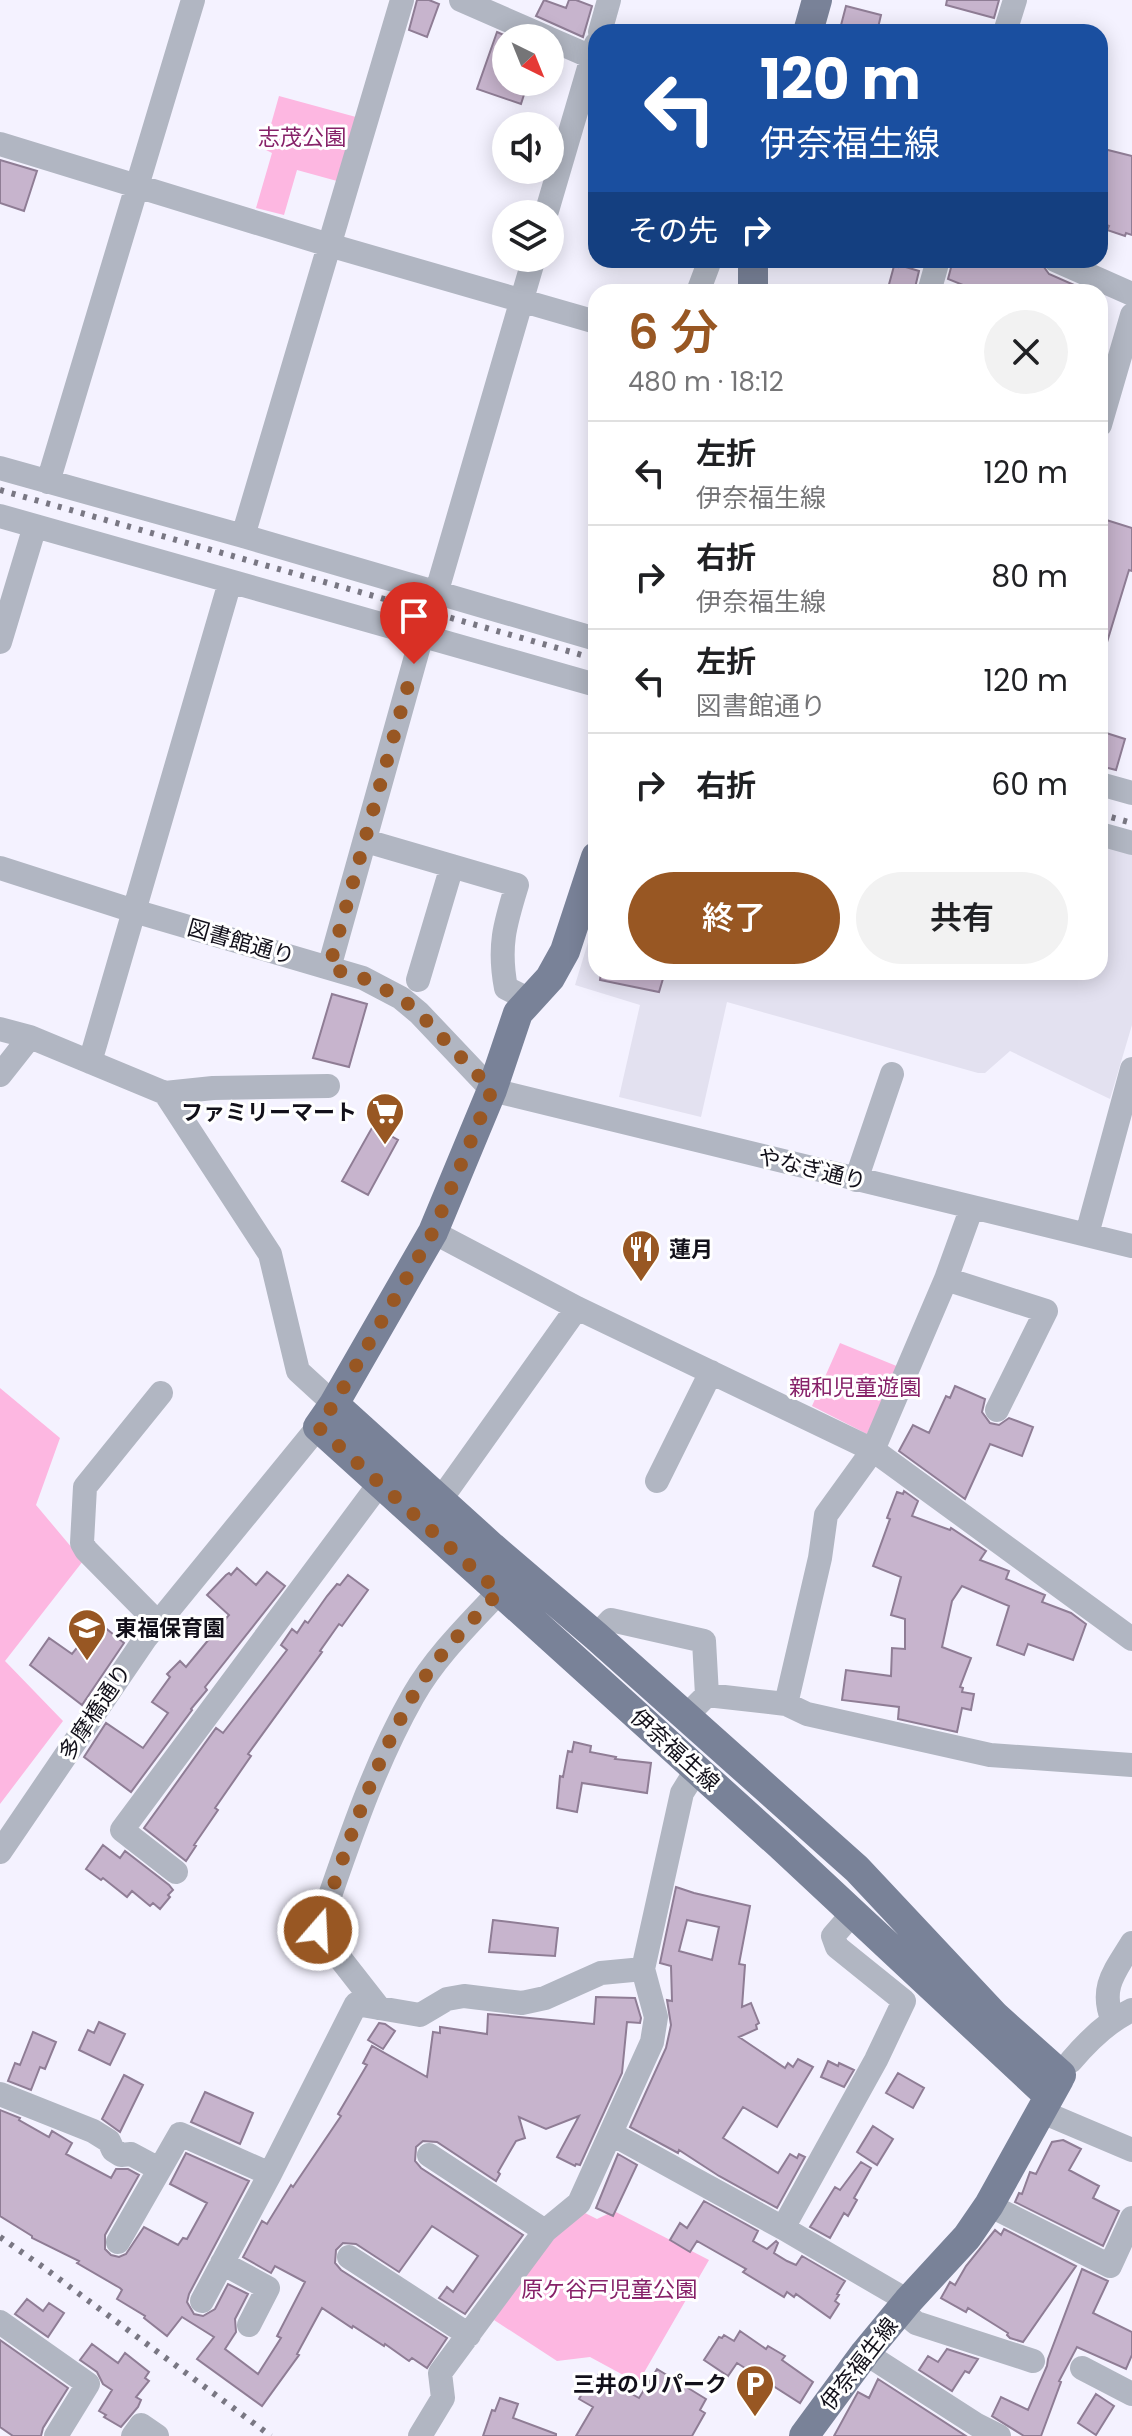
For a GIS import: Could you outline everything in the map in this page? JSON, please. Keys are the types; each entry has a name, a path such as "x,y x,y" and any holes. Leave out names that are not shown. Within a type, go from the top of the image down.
{"main road":[{"path":"810,24 817,0"},
{"path":"326,1416 433,1232 492,1090 518,1013 550,978 565,951 588,881"},
{"name":"伊奈福生線","path":"326,1416 380,1483 853,1913 1055,2086"},
{"name":"伊奈福生線","path":"326,1416 441,1499 857,1869 995,2016 1055,2086"},
{"name":"伊奈福生線","path":"804,2436 904,2305 967,2237 989,2205 1055,2086"}],"street":[{"path":"48,482 193,0"},
{"path":"243,536 402,0"},
{"path":"461,0 517,24"},
{"path":"602,24 609,0"},
{"path":"1008,24 1015,0"},
{"path":"564,43 588,52"},
{"path":"550,200 588,77"},
{"path":"0,144 329,245 588,320"},
{"path":"1073,268 1132,294"},
{"path":"436,594 530,272"},
{"path":"1108,398 1132,315"},
{"path":"0,468 588,637"},
{"path":"0,516 588,683"},
{"path":"0,642 35,526"},
{"path":"90,1062 230,582"},
{"path":"329,968 422,635"},
{"path":"1108,786 1132,793"},
{"path":"1108,836 1132,843"},
{"path":"366,841 517,885 501,960 506,988 530,1000"},
{"path":"418,980 452,866"},
{"name":"図書館通り","path":"0,868 363,978 401,998 419,1013 492,1090"},
{"path":"0,1029 30,1037 165,1093 213,1088 328,1086"},
{"path":"0,1075 30,1037"},
{"path":"1087,1234 1132,1069"},
{"path":"856,1180 881,1087"},
{"name":"やなぎ通り","path":"492,1090 1132,1246"},
{"path":"165,1093 270,1254 298,1371 326,1416"},
{"path":"786,1704 820,1558 826,1515 873,1450 946,1279 972,1207"},
{"path":"433,1232 577,1308 873,1450 1132,1639"},
{"path":"946,1279 1046,1311 997,1410"},
{"path":"441,1499 577,1308"},
{"path":"657,1481 711,1372"},
{"path":"158,1623 82,1543 85,1487 161,1393"},
{"name":"多摩橋通り","path":"0,1852 145,1639 326,1416"},
{"path":"176,1872 122,1830 380,1483"},
{"path":"379,2008 318,1930 374,1772 414,1694 440,1658 499,1592"},
{"path":"596,1636 611,1620 704,1641 707,1695 686,1717"},
{"path":"707,1695 786,1704 807,1714 990,1755 1132,1765"},
{"path":"420,2436 443,2398 440,2373 545,2231 579,2203 652,2042 656,2017 643,1969 682,1793 697,1769"},
{"path":"783,2228 876,2060 904,2001 837,1947 833,1936 853,1913"},
{"path":"1132,1943 1106,1994 1107,2007 1122,2015 1084,2046 1055,2086 1132,2150"},
{"path":"202,2301 356,2004 420,2015 447,1999 464,1996 522,2003 545,1998 601,1973 643,1969"},
{"path":"0,2094 93,2131 109,2141 113,2150 121,2155 131,2154 159,2169"},
{"path":"118,2242 180,2134 270,2174"},
{"path":"612,2134 783,2228 904,2305 916,2323 1033,2361"},
{"path":"429,2155 545,2231"},
{"path":"989,2205 1110,2266 1132,2218"},
{"path":"349,2257 469,2335"},
{"path":"222,2263 268,2288 249,2325"},
{"path":"0,2322 88,2384 56,2436"},
{"path":"865,2353 983,2432"},
{"path":"1082,2368 1132,2394"},
{"path":"133,2436 141,2425 157,2436"}],"shaded area":[{"path":"1108,844 1132,851 1132,1025 1110,1099 1010,1051 985,1073 978,1073 727,1002 701,1117 619,1097 640,1005 575,985 588,942 588,980 1108,980"}],"green space":[{"name":"志茂公園","path":"279,96 356,117 337,181 297,170 284,215 256,208 272,153 264,149"},
{"name":"親和児童遊園","path":"840,1343 899,1367 867,1434 812,1406"},
{"path":"0,1388 60,1438 36,1505 83,1561 5,1661 63,1721 0,1804"},
{"name":"原ケ谷戸児童公園","path":"581,2211 597,2219 614,2211 709,2260 638,2383 590,2357 557,2361 494,2320 559,2227"}],"building":[{"path":"417,0 439,4 427,37 409,30"},
{"path":"544,0 566,8 569,0 592,6 583,37 564,29 564,24 554,24 536,16"},
{"path":"947,0 999,0 994,18 946,5"},
{"path":"846,6 881,15 879,24 841,24"},
{"path":"492,46 492,94 477,89"},
{"path":"498,96 524,96 521,104"},
{"path":"1108,150 1132,156 1132,235 1108,230"},
{"path":"0,160 37,171 24,211 0,203"},
{"path":"893,268 919,271 916,284 889,284"},
{"path":"951,268 1045,268 1049,274 1072,284 960,284 948,279"},
{"path":"1108,520 1132,528 1132,571 1129,570 1108,639"},
{"path":"1108,734 1125,739 1116,770 1108,768"},
{"path":"600,980 663,980 659,992"},
{"path":"332,994 367,1004 349,1067 313,1058"},
{"path":"373,1126 398,1140 368,1195 342,1181"},
{"path":"955,1386 985,1399 982,1412 990,1423 999,1425 1009,1418 1033,1427 1022,1456 990,1444 965,1499 899,1451 913,1425 929,1433 946,1396 950,1398"},
{"path":"904,1491 918,1501 912,1516 951,1528 986,1551 980,1560 1009,1571 1006,1579 1045,1595 1042,1602 1071,1613 1086,1624 1073,1660 1028,1644 1024,1655 997,1645 1009,1606 962,1586 952,1601 942,1647 971,1658 960,1687 963,1688 962,1692 974,1694 971,1710 962,1708 957,1732 898,1719 899,1707 842,1700 846,1670 891,1676 892,1648 905,1649 905,1619 891,1615 901,1577 873,1566 897,1492 903,1494"},
{"path":"237,1568 256,1585 267,1572 285,1586 205,1687 207,1690 131,1792 84,1757 106,1723 143,1748 168,1713 152,1702 170,1677 167,1674 180,1661 186,1667 229,1615 207,1595"},
{"path":"348,1575 368,1590 342,1626 339,1624 248,1754 251,1756 215,1808 218,1810 186,1861 144,1828 216,1728 223,1733 287,1650 281,1645 292,1629 297,1633 305,1621 308,1623 337,1584 340,1585"},
{"path":"98,1622 124,1643 82,1705 30,1665 49,1638 72,1654"},
{"path":"574,1742 591,1746 590,1752 615,1759 651,1763 647,1793 582,1783 577,1812 557,1808 560,1776 563,1777 568,1751 572,1752"},
{"path":"103,1845 120,1858 125,1851 169,1885 173,1890 160,1909 153,1903 150,1906 132,1891 127,1897 86,1869"},
{"path":"676,1887 750,1906 739,1964 745,1965 742,2007 751,2003 759,2023 757,2029 739,2037 785,2068 788,2063 793,2067 798,2059 813,2067 777,2127 743,2107 723,2138 778,2173 790,2154 797,2158 799,2154 805,2157 777,2208 679,2150 678,2153 630,2127 666,2048 671,2025 667,2000 672,2001 671,1966 660,1963","holes":["687,1920 719,1927 712,1960 679,1951"]},
{"path":"493,1920 558,1928 555,1956 489,1952"},
{"path":"596,1997 635,1998 641,2018 640,2023 627,2022 622,2073 580,2165 575,2166 557,2157 579,2116 546,2129 519,2117 525,2138 516,2141 496,2181 437,2142 423,2141 416,2147 415,2161 421,2168 523,2235 465,2314 439,2298 447,2287 453,2292 478,2256 432,2226 399,2272 356,2244 343,2243 336,2250 335,2263 341,2270 447,2338 427,2368 412,2358 409,2361 322,2308 299,2355 262,2406 197,2359 214,2337 182,2317 167,2336 145,2316 117,2299 122,2290 120,2288 77,2263 79,2261 32,2238 0,2216 0,2110 20,2118 49,2137 52,2131 72,2143 66,2154 111,2178 116,2169 128,2169 139,2175 105,2235 105,2249 111,2255 119,2257 126,2254 144,2227 178,2245 183,2238 187,2239 207,2203 170,2184 186,2153 249,2181 187,2302 194,2314 203,2316 215,2309 228,2284 248,2294 235,2319 236,2332 225,2349 258,2374 281,2338 277,2336 305,2282 275,2266 271,2273 243,2257 262,2221 267,2224 341,2116 338,2114 367,2065 363,2063 372,2046 427,2077 433,2032 440,2033 440,2027 487,2034 488,2014 594,2024"},
{"path":"99,2022 125,2034 110,2065 79,2050 88,2030 94,2033"},
{"path":"379,2023 395,2031 383,2049 368,2040"},
{"path":"33,2032 56,2042 45,2069 40,2067 31,2090 8,2081 15,2063 20,2065"},
{"path":"828,2061 854,2070 844,2087 821,2077"},
{"path":"898,2073 924,2088 913,2108 886,2093"},
{"path":"124,2075 143,2085 120,2132 102,2119"},
{"path":"205,2092 253,2113 240,2144 191,2122"},
{"path":"873,2126 893,2139 877,2165 857,2152"},
{"path":"1063,2140 1081,2149 1069,2170 1099,2186 1093,2198 1119,2211 1103,2246 1015,2202 1019,2193 1022,2194 1030,2172 1036,2174 1052,2142"},
{"path":"618,2154 637,2165 613,2216 596,2208"},
{"path":"861,2162 871,2168 848,2216 844,2213 830,2238 810,2227 835,2187 840,2190"},
{"path":"704,2201 758,2231 753,2241 767,2249 776,2241 774,2253 787,2261 796,2265 802,2256 845,2281 835,2301 839,2304 830,2318 796,2294 794,2297 787,2292 784,2297 743,2272 746,2269 697,2241 690,2252 670,2240 680,2223 687,2228"},
{"path":"1004,2229 1076,2266 1023,2342 1010,2338 1008,2333 968,2308 966,2312 941,2298 950,2282 955,2285 995,2230 1001,2235"},
{"path":"1082,2269 1108,2281 1093,2313 1132,2332 1132,2355 1126,2369 1077,2347 1059,2381 1041,2436 1024,2436 992,2416 1001,2397 1028,2410"},
{"path":"27,2299 43,2311 49,2303 64,2313 48,2337 15,2314"},
{"path":"740,2331 766,2349 768,2346 785,2356 782,2360 813,2382 800,2403 737,2363 728,2376 704,2360 719,2337 724,2335 734,2341"},
{"path":"0,2340 68,2388 41,2436 13,2436 0,2427"},
{"path":"92,2344 118,2363 125,2353 149,2372 145,2378 149,2381 136,2397 141,2400 138,2407 121,2427 99,2411 112,2390 103,2384 97,2372 80,2360"},
{"path":"947,2349 978,2359 969,2373 965,2371 952,2391 919,2370 928,2356 938,2362"},
{"path":"657,2369 706,2399 700,2410 705,2413 692,2436 576,2436 593,2407 579,2399 590,2380 594,2382 598,2375 639,2398"},
{"path":"878,2379 966,2436 834,2436 858,2392 869,2398"},
{"path":"1096,2394 1114,2406 1096,2435 1078,2423"},
{"path":"500,2398 518,2404 513,2418 556,2436 483,2436 492,2410 495,2411"}],"railway":[{"path":"0,490 588,657"},
{"path":"1108,816 1132,823"},
{"path":"0,2237 271,2436"}],"place":[{"name":"ファミリーマート","path":"385,1146"},
{"name":"蓮月","path":"641,1283"},
{"name":"東福保育園","path":"87,1662"},
{"name":"三井のリパーク","path":"755,2418"}],"route":[{"path":"318,1930 374,1772 414,1694 440,1658 499,1592 318,1427 433,1232 492,1090 401,998 363,978 329,968 414,664"}]}
